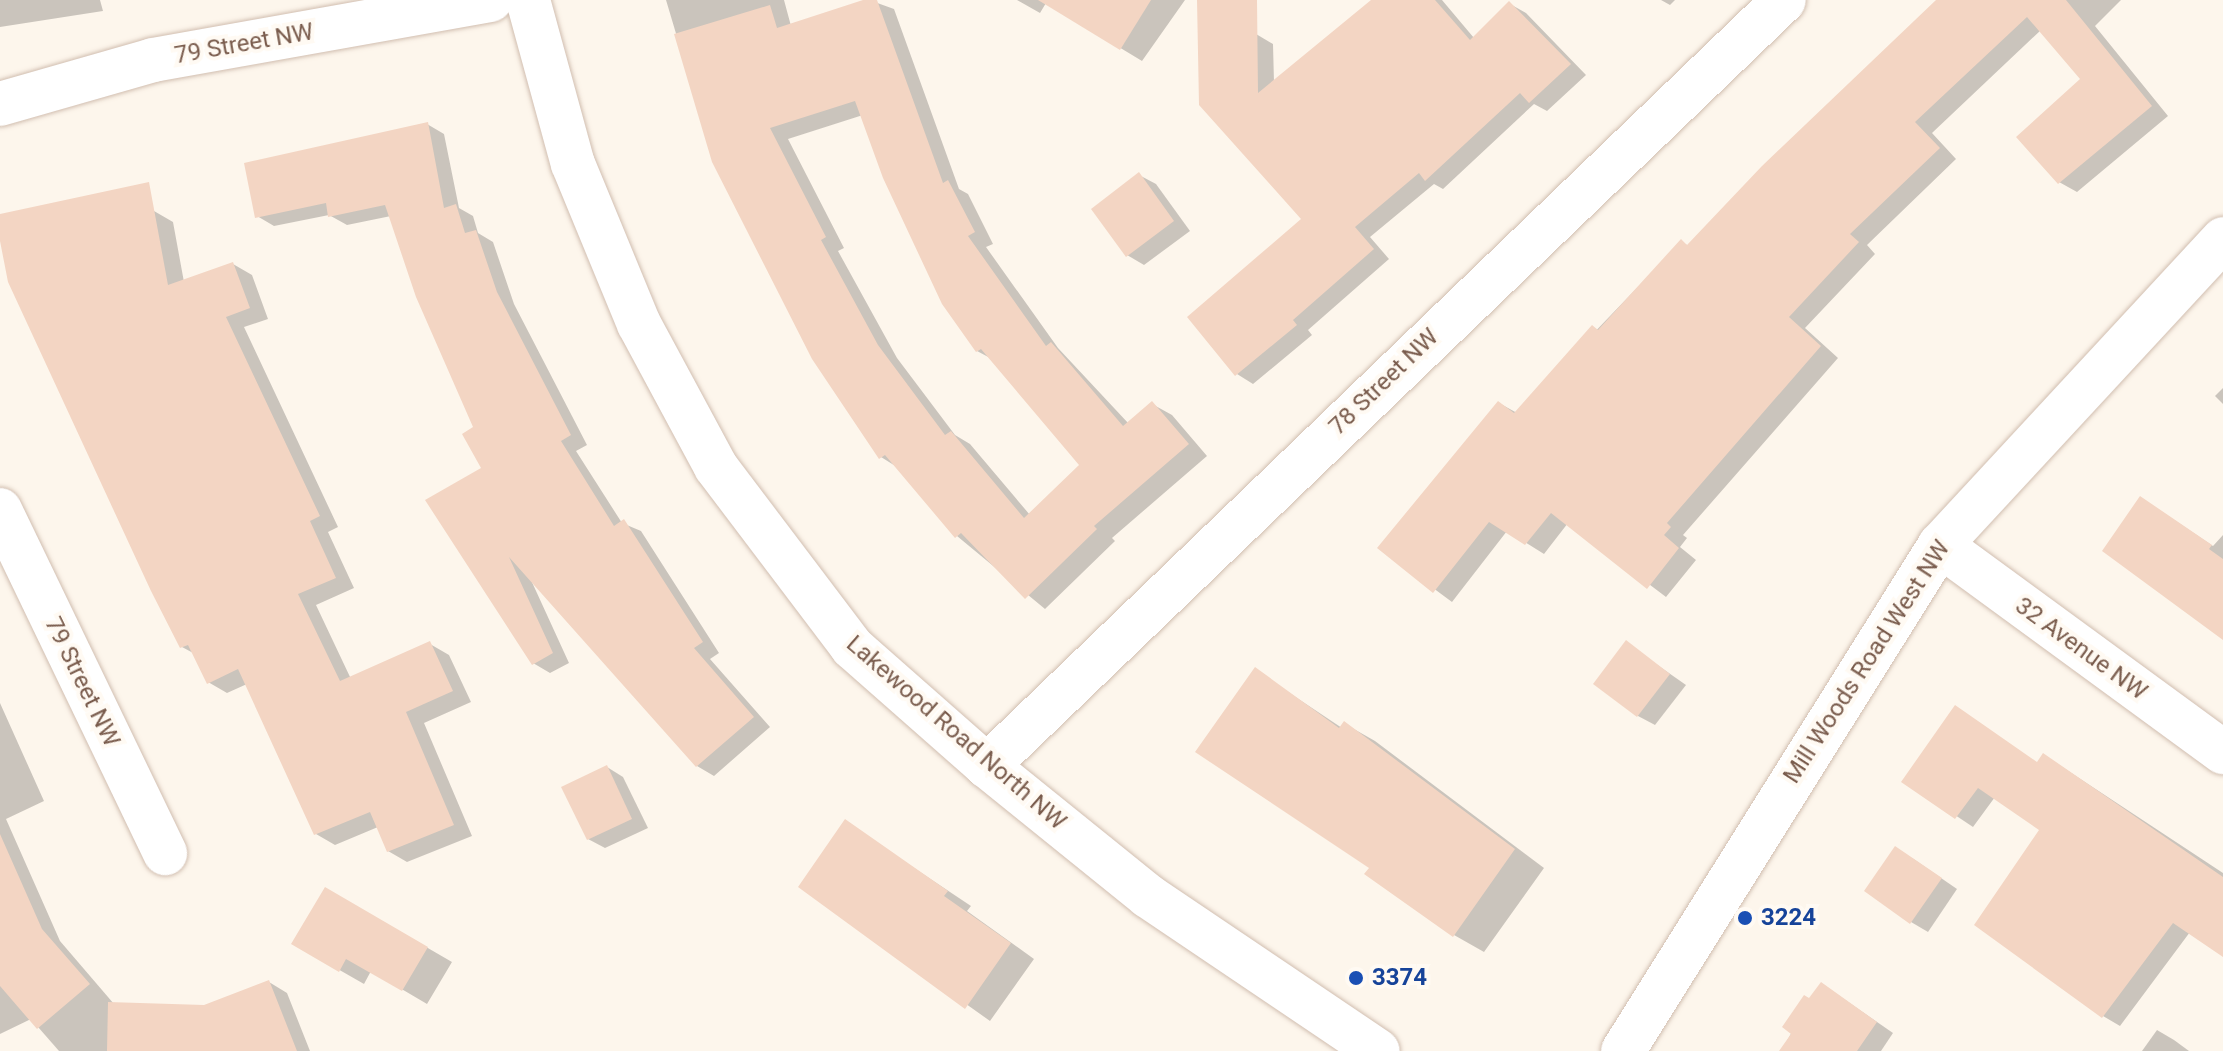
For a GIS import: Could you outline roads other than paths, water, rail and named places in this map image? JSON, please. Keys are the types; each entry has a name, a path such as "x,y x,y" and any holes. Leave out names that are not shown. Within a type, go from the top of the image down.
{"street":[{"name":"79 Street NW","path":"0,104 153,60 491,0"},
{"name":"Lakewood Road North NW","path":"528,0 573,164 639,324 716,467 852,647 987,766 1148,896 1378,1051"},
{"name":"78 Street NW","path":"987,766 1784,0"},
{"name":"Mill Woods Road West NW","path":"1623,1051 1940,545 2223,239"},
{"name":"79 Street NW","path":"0,510 165,853"},
{"name":"32 Avenue NW","path":"1940,545 2223,752"}],"place":[{"name":"3224","path":"1745,918"},
{"name":"3374","path":"1356,978"}]}
